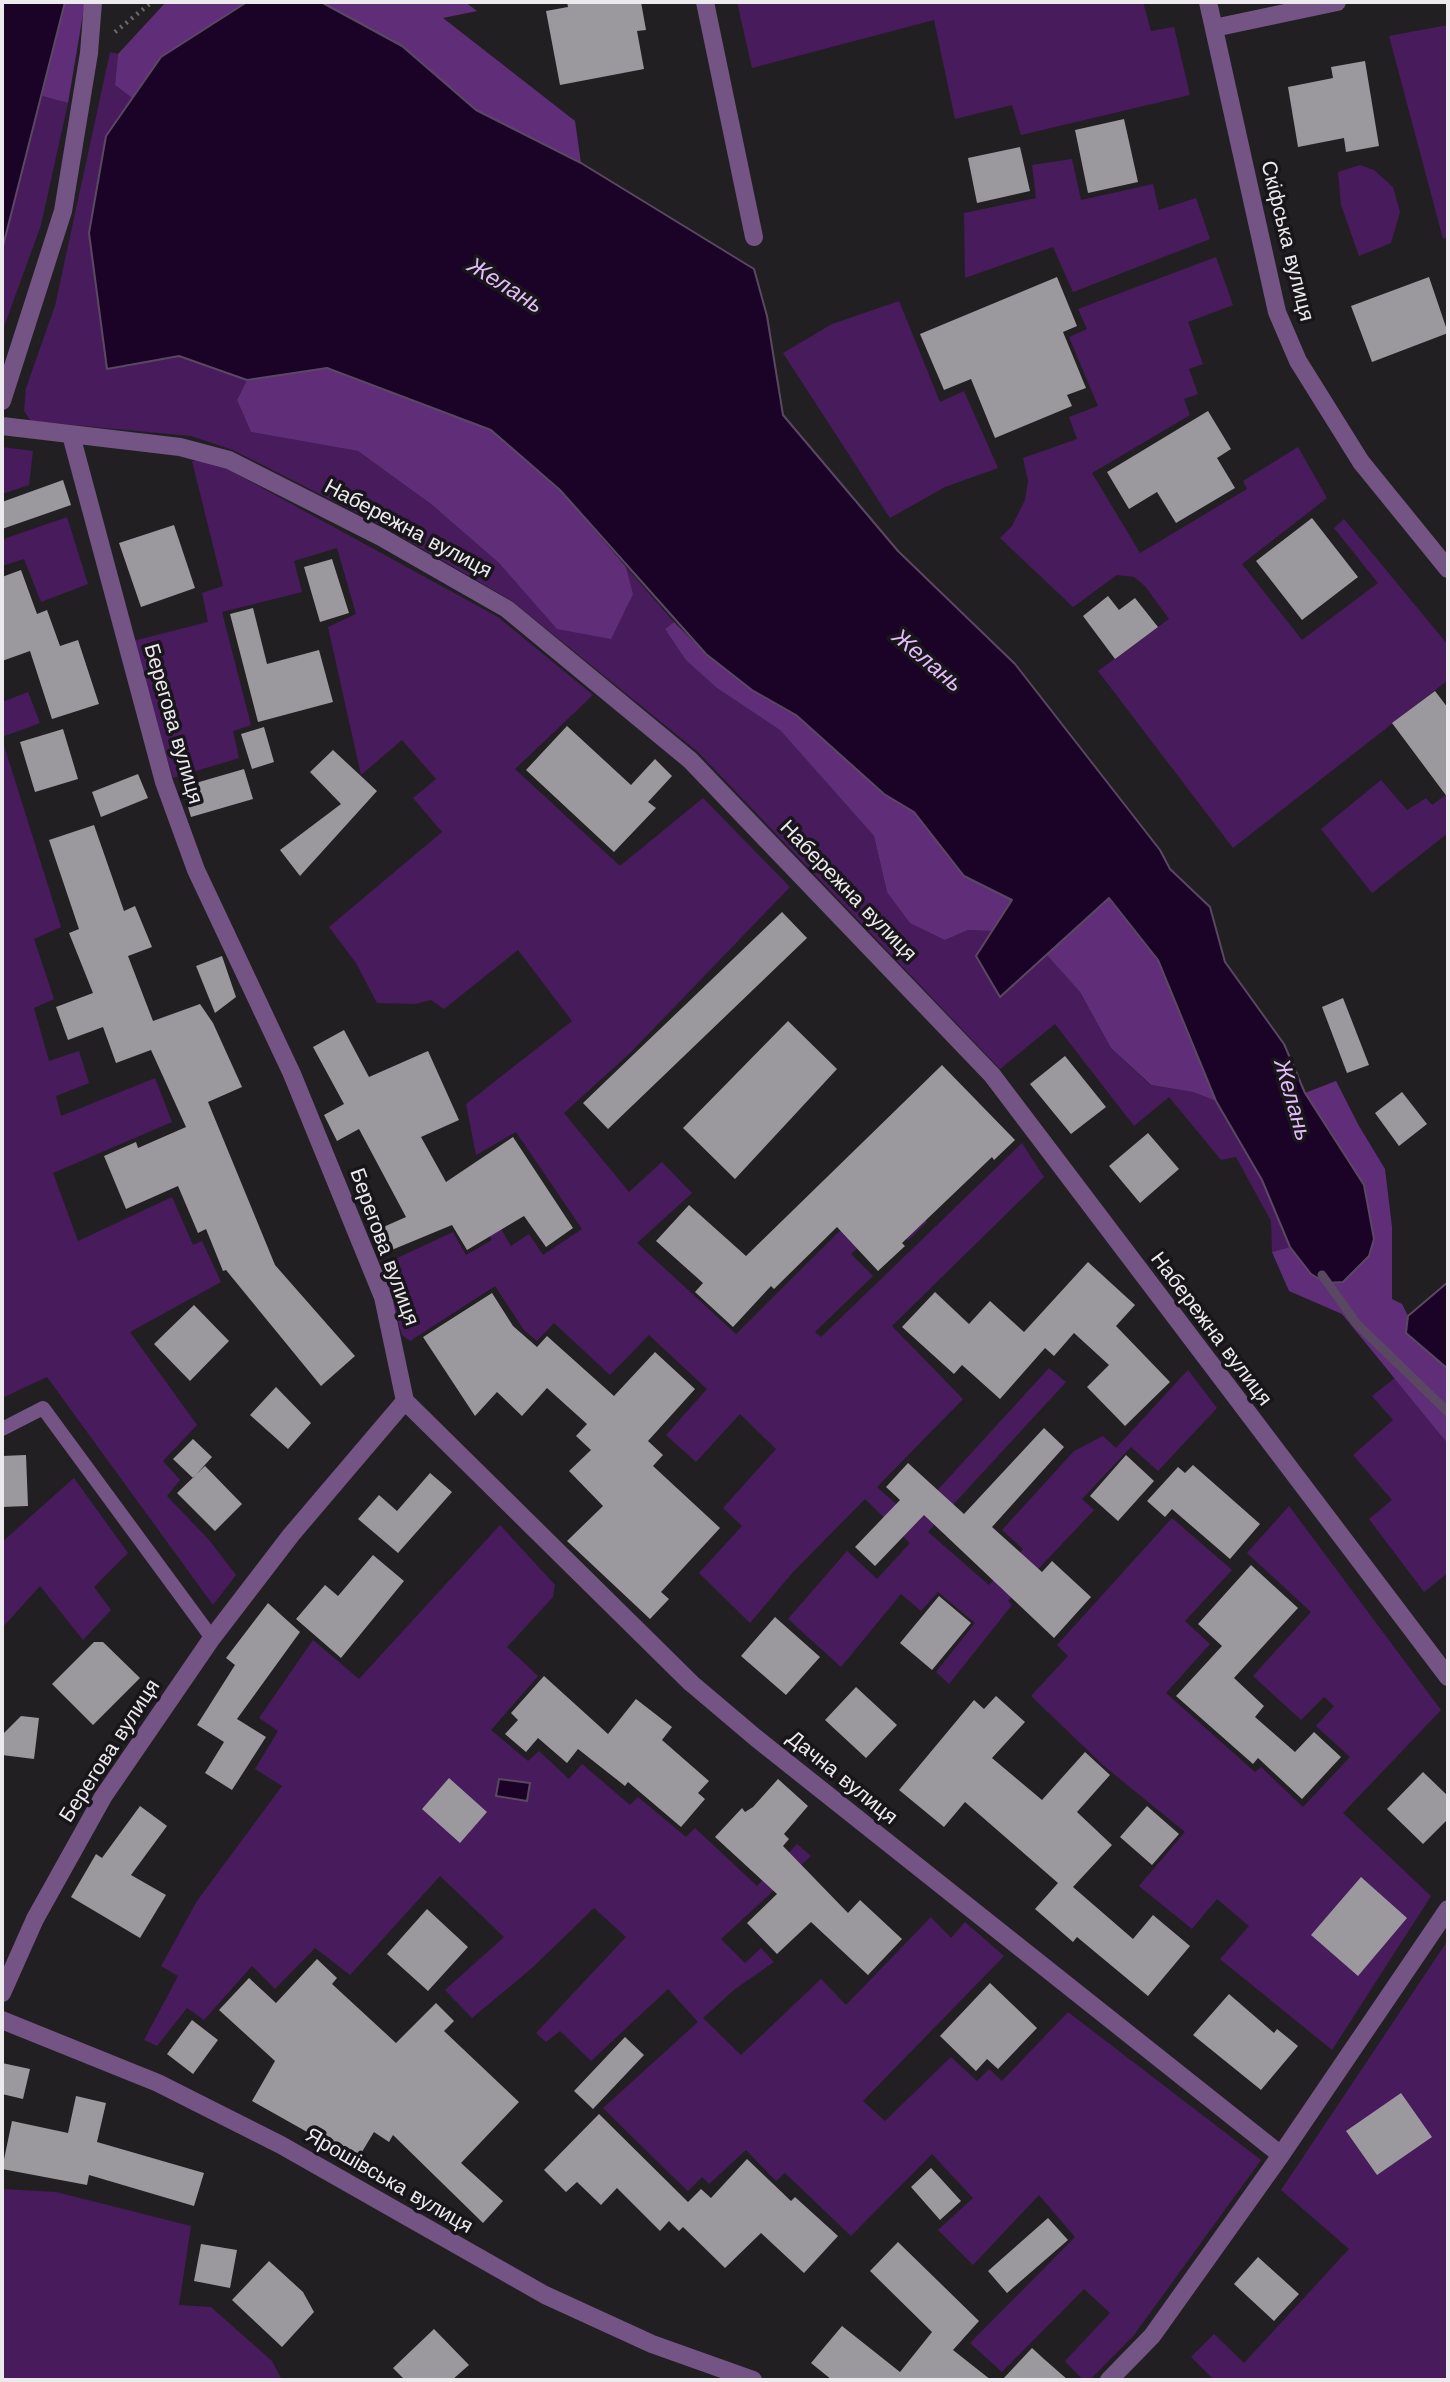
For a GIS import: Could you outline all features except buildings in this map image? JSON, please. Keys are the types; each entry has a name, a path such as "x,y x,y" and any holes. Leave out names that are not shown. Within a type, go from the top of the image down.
{"street":[{"path":"2,401 63,211 89,53 93,2"},
{"path":"705,2 754,237"},
{"name":"Скіфська вулиця","path":"1208,2 1277,312 1298,361 1361,462 1448,569"},
{"path":"1214,28 1336,2"},
{"name":"Набережна вулиця","path":"2,426 180,447 229,460 382,537 507,609 690,760 992,1075 1448,1677"},
{"name":"Берегова вулиця","path":"2,1993 34,1919 103,1797 212,1638 291,1535 405,1401 383,1297 292,1073 196,870 164,782 71,435"},
{"name":"Дачна вулиця","path":"405,1401 691,1683 756,1738 1281,2155"},
{"path":"1108,2380 1152,2336 1281,2155 1448,1909"},
{"name":"Ярошівська вулиця","path":"2,2020 158,2082 257,2132 545,2295 652,2344 753,2380"}],"lane":[{"path":"2,1429 43,1408 212,1638"}],"path":[{"path":"89,53 152,2"}],"shaded area":[{"path":"65,2 85,2 68,103 42,96"},
{"path":"166,2 247,2 161,57 132,98 115,85 118,54"},
{"path":"321,2 465,2 477,11 443,18 575,121 581,163 476,110 402,46"},
{"path":"737,2 1143,2 1151,31 1174,27 1190,95 1021,135 1012,105 955,119 934,20 752,68"},
{"path":"1448,25 1448,237 1443,239 1389,36"},
{"path":"110,52 118,54 115,85 132,98 106,136 89,233 107,369 179,356 247,380 237,400 251,432 358,451 431,504 499,563 558,629 633,594 626,567 674,622 665,629 717,688 780,730 874,836 887,892 945,940 968,930 992,931 976,956 1000,997 1046,954 1080,992 1111,1048 1150,1085 1193,1092 1216,1101 1262,1180 1290,1247 1272,1252 1271,1221 1236,1157 1221,1160 1169,1097 1134,1126 1055,1024 1000,1069 698,752 512,601 385,527 233,450 191,436 31,421 24,411 26,388 55,306"},
{"path":"42,96 68,103 41,225 2,332 2,250"},
{"path":"1072,159 1081,200 1153,184 1159,210 1196,198 1210,239 1073,292 1053,247 965,278 964,213 1036,198 1032,165"},
{"path":"1360,165 1374,170 1393,187 1400,212 1391,243 1359,256 1341,205 1338,172"},
{"path":"1216,257 1233,305 1188,322 1203,364 1189,369 1198,394 1184,399 1190,415 1092,473 1140,553 1247,489 1243,481 1298,447 1327,498 1242,564 1302,640 1378,583 1334,528 1344,519 1448,645 1448,680 1233,848 1098,671 1169,619 1145,586 1134,577 1117,575 1073,607 1000,538 1012,526 1025,500 1028,481 1023,458 1077,439 1069,417 1098,406 1069,337 1087,329 1078,309"},
{"path":"899,301 940,402 964,391 998,468 945,487 890,518 783,353 832,324"},
{"path":"327,368 491,430 560,490 626,567 633,594 611,639 557,629 499,563 431,504 358,451 251,432 237,400 247,380"},
{"path":"2,447 33,451 29,485 2,494"},
{"path":"192,461 213,461 498,617 593,695 515,769 620,866 703,798 790,887 630,1053 564,1113 629,1192 662,1162 692,1193 637,1243 736,1334 890,1181 927,1222 908,1240 888,1220 851,1254 873,1276 815,1332 821,1337 1022,1143 1044,1177 892,1326 963,1399 877,1487 912,1518 1049,1368 1066,1382 928,1532 989,1585 1023,1549 1002,1530 1074,1451 1103,1436 1116,1448 1188,1370 1217,1408 1158,1471 1131,1447 1082,1499 1094,1510 1008,1601 1012,1605 949,1684 936,1672 975,1623 938,1592 921,1611 901,1594 841,1667 788,1619 847,1551 877,1579 910,1543 865,1499 793,1572 750,1623 699,1573 742,1526 723,1508 776,1449 740,1414 696,1462 666,1435 707,1389 649,1335 610,1375 554,1323 537,1341 524,1330 495,1286 410,1341 402,1335 380,1266 453,1232 466,1255 492,1240 480,1219 474,1183 511,1246 529,1234 543,1255 582,1229 516,1132 476,1155 466,1104 572,1021 518,950 444,1009 431,1000 415,1004 377,1003 356,963 329,927 442,832 413,798 436,779 402,740 361,775 328,627 356,614 337,548 294,561 302,592 222,612 251,725 233,731 239,758 173,778 133,641 208,622 202,593 223,586"},
{"path":"67,517 88,584 41,602 24,559 2,566 2,534 4,539"},
{"path":"674,622 706,654 752,690 796,715 884,794 914,811 964,876 1012,900 992,931 968,930 945,940 910,923 887,892 874,836 780,730 717,688 686,660 665,629"},
{"path":"28,692 40,723 2,737 2,702"},
{"path":"2,739 61,927 34,939 54,999 34,1008 49,1061 79,1051 89,1083 56,1096 61,1116 155,1078 172,1122 53,1173 78,1241 172,1197 193,1245 202,1241 221,1282 130,1332 197,1425 163,1461 180,1480 167,1496 209,1540 236,1575 213,1605 47,1377 2,1398"},
{"path":"1381,780 1407,810 1426,798 1432,805 1448,793 1448,833 1372,893 1321,829"},
{"path":"1108,898 1158,960 1216,1101 1193,1092 1151,1085 1111,1048 1080,992 1046,954"},
{"path":"1336,1081 1385,1169 1392,1227 1392,1299 1402,1304 1408,1316 1406,1333 1448,1369 1448,1444 1342,1314 1289,1291 1272,1252 1290,1247 1311,1273 1364,1185 1305,1093"},
{"path":"1395,1378 1448,1444 1448,1573 1424,1592 1369,1519 1392,1500 1353,1455 1393,1420 1372,1396"},
{"path":"74,1478 128,1553 94,1587 111,1610 83,1640 40,1586 2,1628 2,1542"},
{"path":"1289,1506 1441,1710 1343,1813 1431,1896 1332,2050 1220,1959 1249,1926 1217,1899 1192,1929 1139,1886 1185,1832 1104,1766 1031,1696 1068,1656 1057,1645 1172,1518 1232,1570 1185,1621 1210,1644 1166,1693 1255,1772 1261,1767 1303,1807 1350,1757 1316,1726 1334,1706 1324,1697 1301,1720 1253,1676 1311,1612 1247,1553"},
{"path":"500,1525 555,1585 553,1597 507,1647 538,1676 491,1730 528,1761 539,1751 569,1779 582,1764 630,1805 638,1797 686,1837 695,1828 757,1886 797,1844 811,1856 721,1939 745,1963 761,1948 774,1962 735,1989 703,2018 741,2055 821,1979 846,2005 931,1917 951,1938 965,1922 1004,1956 863,2101 885,2121 951,2057 977,2081 989,2069 1002,2081 1068,2012 1261,2160 1134,2335 1090,2380 1083,2380 1065,2361 1110,2313 1084,2289 1002,2372 970,2343 1075,2237 1039,2195 973,2265 938,2230 973,2198 932,2154 851,2236 785,2173 776,2181 746,2150 709,2184 702,2177 688,2191 670,2174 603,2108 698,2022 668,1989 591,2061 560,2031 546,2042 536,2033 626,1937 594,1908 532,1968 472,2018 445,1990 504,1937 440,1876 350,1975 315,1948 275,1989 252,1966 204,2020 187,2008 157,2046 144,2040 178,1976 161,1966 197,1901 282,1786 255,1769 278,1731 259,1718 313,1640 359,1679"},
{"path":"1448,1940 1448,2380 1214,2380 1191,2357 1214,2334 1244,2363 1349,2249 1281,2190"},
{"path":"2,2189 56,2192 191,2226 179,2305 211,2307 272,2361 282,2380 2,2380"}],"water":[{"path":"2,2 65,2 2,250"},
{"path":"247,2 321,2 402,46 476,110 581,163 754,269 767,316 783,415 898,551 1015,664 1160,850 1170,869 1210,907 1225,962 1284,1044 1305,1093 1364,1185 1374,1239 1369,1256 1343,1282 1326,1283 1311,1274 1290,1247 1262,1180 1216,1101 1158,960 1109,898 1000,997 976,956 1012,900 964,876 914,812 884,794 796,715 752,690 706,654 560,490 491,430 327,368 247,380 179,356 107,369 89,233 106,136 161,57"},
{"path":"1448,1282 1448,1369 1406,1333 1408,1316"},
{"path":"499,1779 530,1783 527,1801 496,1796"}],"waterway":[{"name":"Желань","path":"1322,1275 1357,1324 1448,1412"}]}
